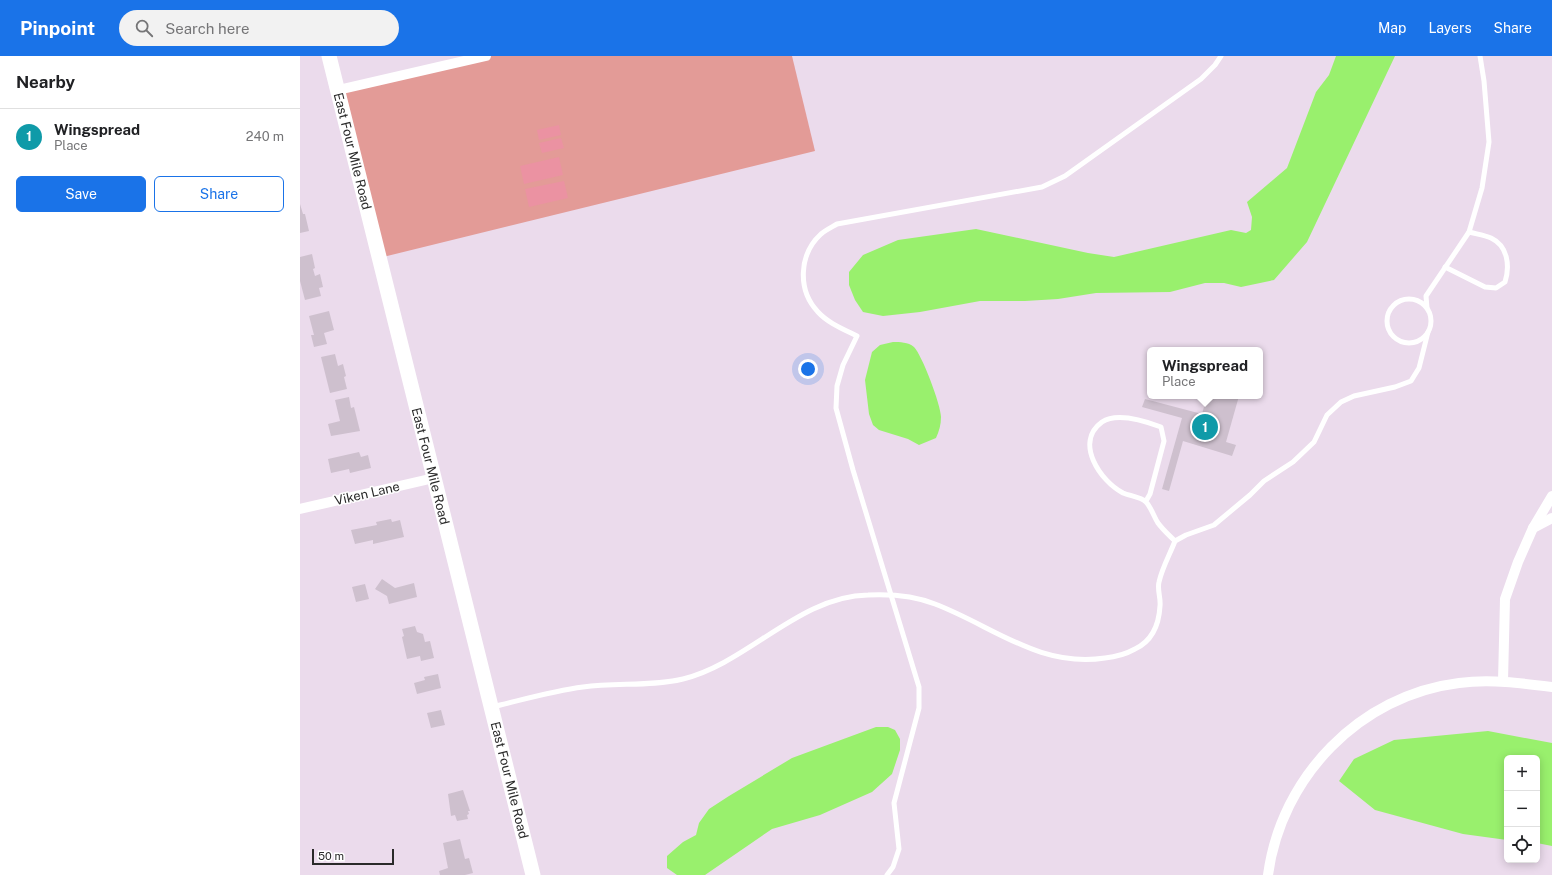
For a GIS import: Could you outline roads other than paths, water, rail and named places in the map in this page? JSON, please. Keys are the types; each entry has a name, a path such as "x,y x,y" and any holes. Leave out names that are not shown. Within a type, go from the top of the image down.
{"street":[{"name":"East Four Mile Road","path":"329,56 533,875"},
{"path":"338,90 486,56"},
{"name":"Viken Lane","path":"300,509 434,478"},
{"path":"1503,681 1505,599 1518,562 1533,528 1552,496"},
{"path":"1533,528 1552,518"},
{"path":"1268,875 1278,834 1286,813 1297,792 1321,757 1350,729 1369,716 1389,704 1424,690 1458,683 1475,681 1503,681 1552,687"}],"lane":[{"path":"887,875 893,867 899,849 894,803 919,708 919,687 853,470 836,408 837,386 843,364 857,336 832,323 817,311 809,299 804,283 803,268 808,251 821,235 837,224 1042,187 1065,176 1201,79 1215,65 1221,56"},
{"path":"491,707 582,687 660,683 683,680 722,665 795,619 828,603 867,595 909,597 934,604 1046,655 1076,660 1095,660 1114,657 1143,645 1150,638 1155,629 1160,606 1159,583 1175,541 1214,524 1250,495 1264,481 1294,462 1314,442 1327,415 1341,402 1354,396 1395,388 1411,381 1419,368 1431,320 1427,308 1426,296 1469,232 1482,188 1490,142 1480,56"},
{"path":"1445,267 1485,287 1496,288 1505,282 1508,265 1505,251 1492,239 1469,232"},
{"path":"1427,308 1422,303 1415,300 1408,299 1401,301 1394,305 1390,311 1388,325 1390,332 1402,342 1417,342 1428,332"},
{"path":"1146,501 1150,494 1164,441 1160,427 1142,420 1110,417 1094,430 1088,447 1092,459 1110,482 1122,492 1146,501 1158,524 1175,541"}],"place":[{"name":"Wingspread","path":"1205,427"}]}
